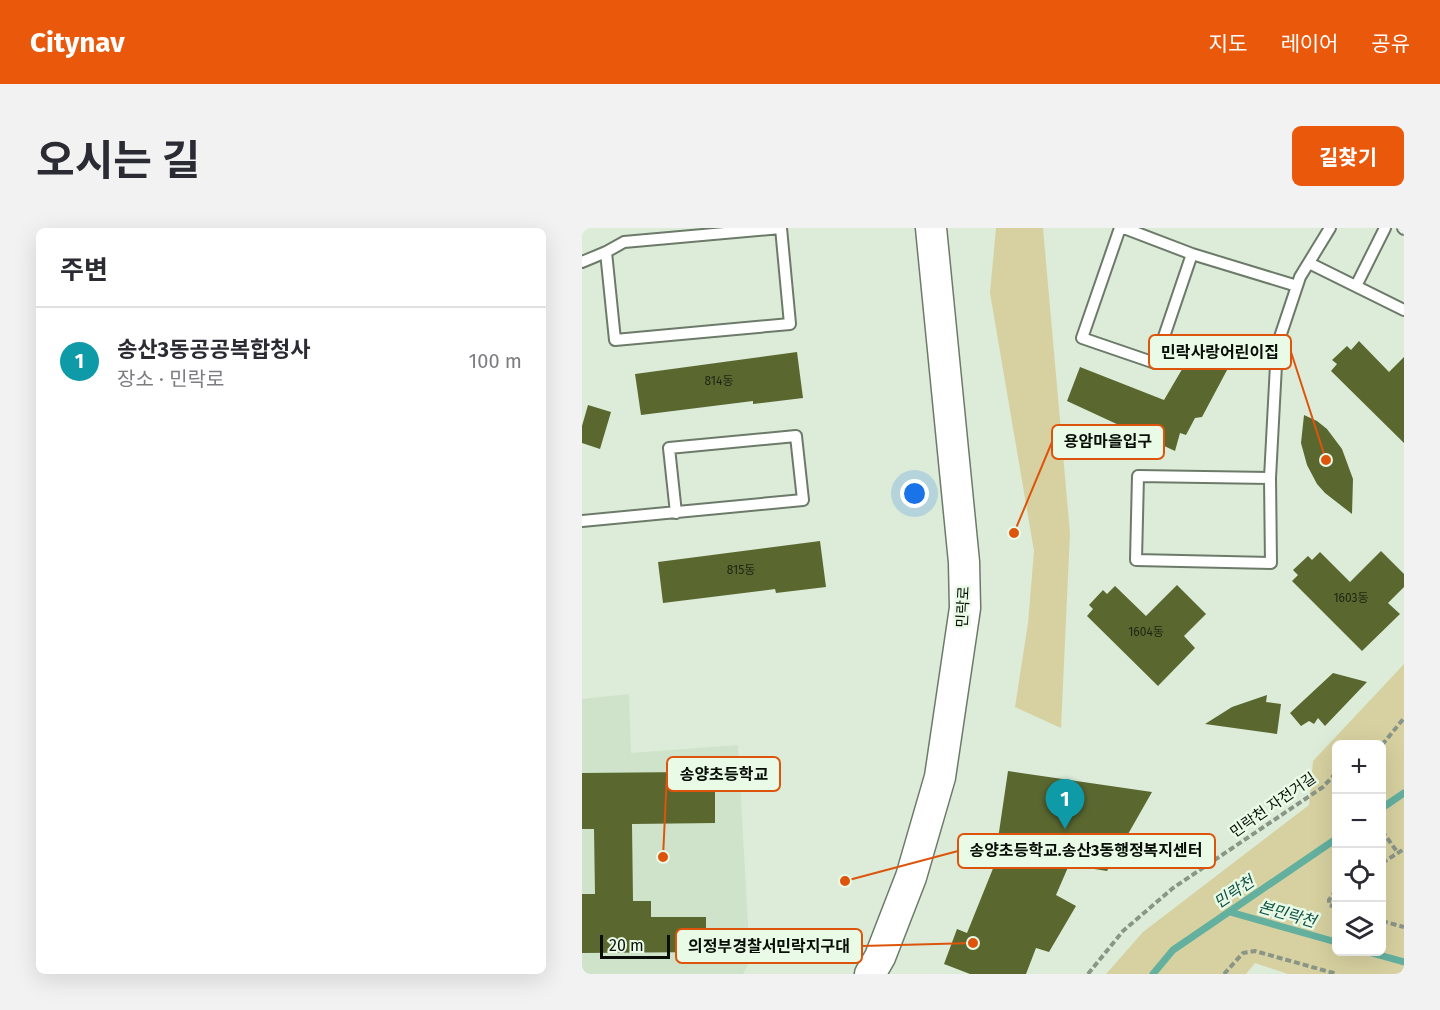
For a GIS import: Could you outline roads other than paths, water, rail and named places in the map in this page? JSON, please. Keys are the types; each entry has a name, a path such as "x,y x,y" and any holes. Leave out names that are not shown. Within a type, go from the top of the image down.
{"main road":[{"name":"민락로","path":"875,965 911,877 940,777 965,608 963,550 931,228"}],"lane":[{"path":"582,262 624,242 781,228 790,324 615,340 606,252"},
{"path":"1192,254 1155,363 1082,338 1122,228 1192,254 1297,286"},
{"path":"1270,478 1138,476 1136,560 1271,563 1270,478 1277,346 1297,286 1330,228"},
{"path":"1356,286 1385,228"},
{"path":"1309,263 1404,310"},
{"path":"582,521 676,513 803,500 796,436 669,448 676,513"}],"waterway":[{"name":"민락천","path":"1386,805 1404,793"},
{"name":"민락천","path":"1153,974 1173,950 1332,842"},
{"name":"본민락천","path":"1230,912 1332,941"},
{"name":"본민락천","path":"1382,956 1404,962"}],"place":[{"name":"민락사랑어린이집","path":"1326,460"},
{"name":"용암마을입구","path":"1014,533"},
{"name":"송산3동공공복합청사","path":"1065,829"},
{"name":"송양초등학교","path":"663,857"},
{"name":"송양초등학교.송산3동행정복지센터","path":"845,881"},
{"name":"의정부경찰서민락지구대","path":"973,943"}]}
